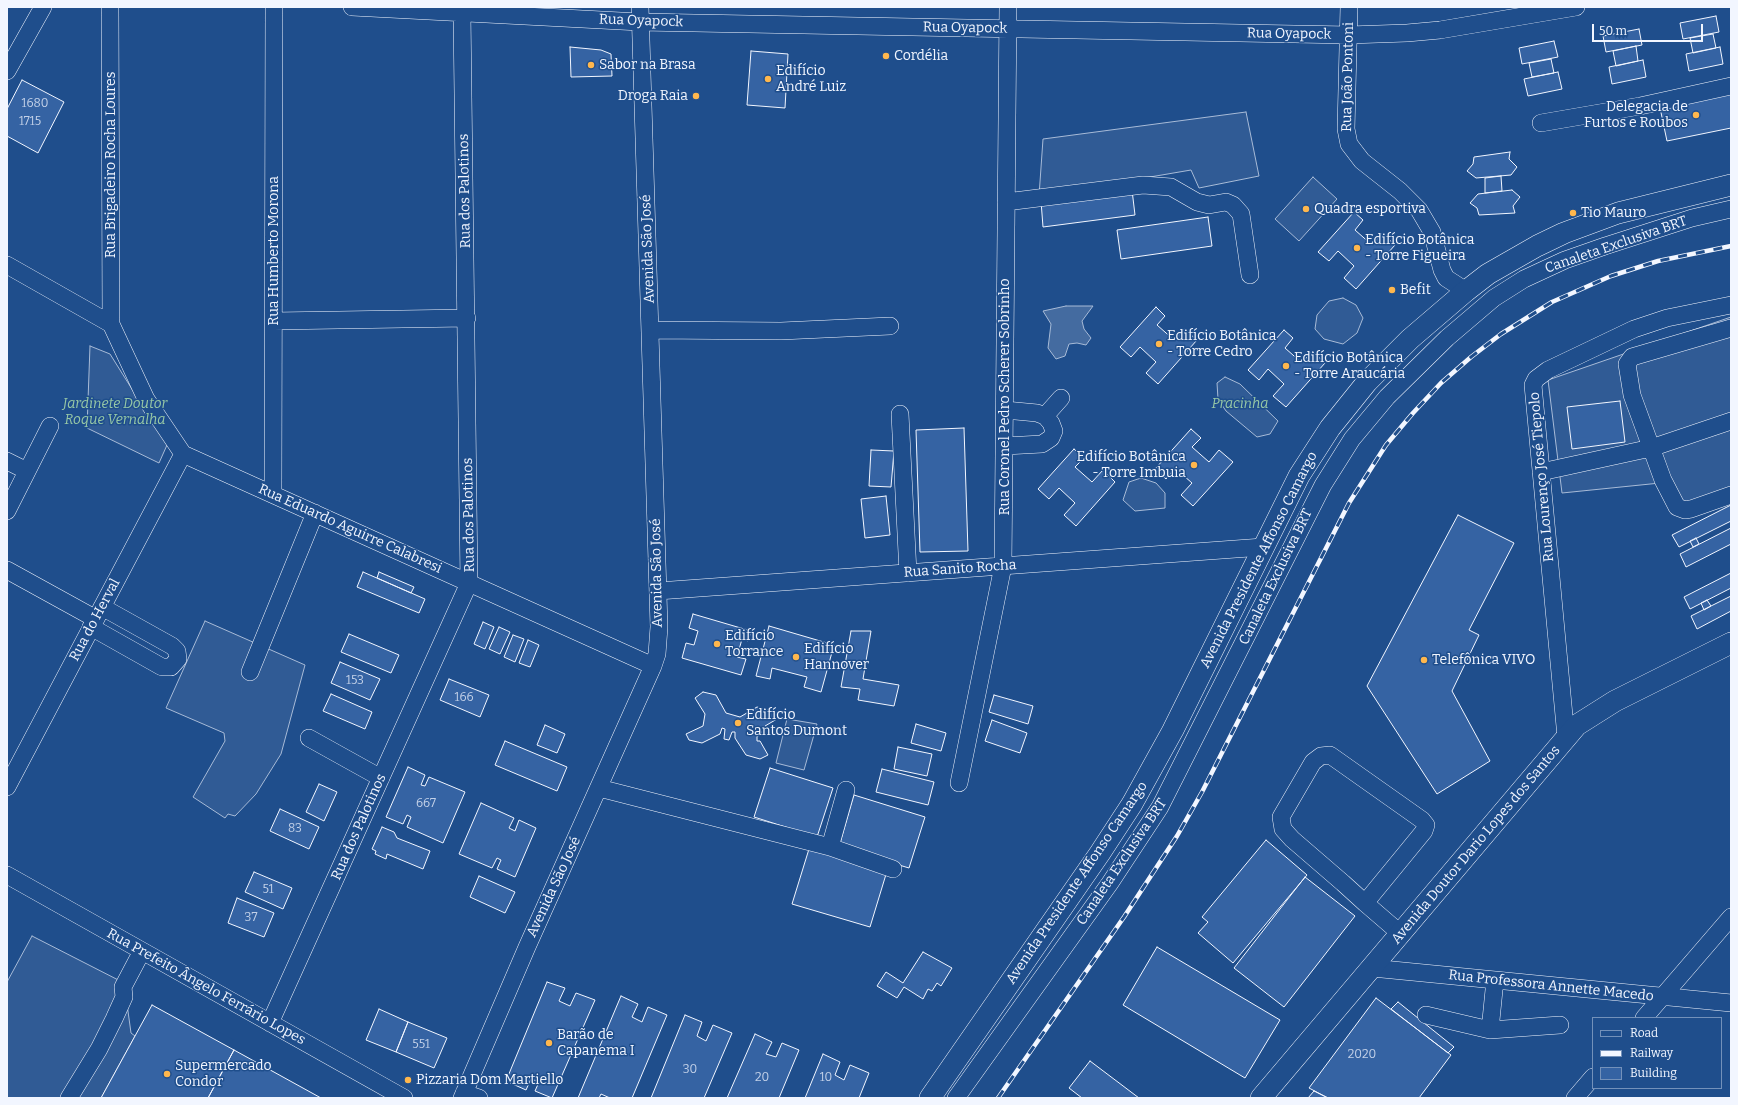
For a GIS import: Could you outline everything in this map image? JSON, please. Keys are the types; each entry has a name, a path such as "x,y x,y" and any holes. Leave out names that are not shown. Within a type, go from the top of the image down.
{"main road":[{"name":"Avenida Presidente Affonso Camargo","path":"930,1098 1092,866 1132,804 1173,730 1263,547 1313,453 1349,402 1404,344 1488,274 1512,260 1537,246 1584,225 1618,213 1669,199 1731,185"},
{"name":"Avenida Doutor Dario Lopes dos Santos","path":"1262,1098 1577,725 1601,708 1731,643"}],"street":[{"path":"7,71 43,7"},
{"name":"Rua Brigadeiro Rocha Loures","path":"110,7 111,324"},
{"name":"Rua Humberto Morona","path":"273,494 274,7"},
{"name":"Rua Oyapock","path":"360,7 462,13 640,14 1008,28 1349,35 1399,34 1440,30 1566,8"},
{"name":"Rua Coronel Pedro Scherer Sobrinho","path":"959,783 1003,566 1008,7"},
{"name":"Rua João Pontoni","path":"1349,7 1346,129 1349,144 1362,161 1400,191 1419,210 1432,232 1442,270 1446,278 1466,292"},
{"name":"Rua dos Palotinos","path":"270,1023 469,583 467,318 462,13"},
{"name":"Avenida São José","path":"468,1096 527,947 654,666 659,642 640,14"},
{"path":"1541,123 1640,106 1731,86"},
{"path":"1006,202 1143,185 1171,187 1197,202 1209,205 1226,202 1233,205 1241,214 1250,275"},
{"name":"Canaleta Exclusiva BRT","path":"956,1098 982,1064 1110,883 1153,819 1195,740 1323,485 1352,440 1387,396 1457,329 1494,298 1524,278 1565,260 1605,246 1699,216 1731,209"},
{"path":"7,265 111,324 146,399 183,454"},
{"name":"Rua Lourenço José Tiepolo","path":"1566,737 1533,391 1536,379 1541,374 1646,325 1673,317 1731,305"},
{"path":"274,321 467,318"},
{"path":"650,330 781,331 890,326"},
{"path":"1731,328 1632,357 1626,364 1632,394 1663,480 1677,507 1685,510 1692,509 1731,495"},
{"path":"1045,416 1062,398"},
{"path":"1004,446 1042,444 1051,438 1054,431 1051,423 1045,416 1037,413 1005,410"},
{"path":"900,414 908,573"},
{"path":"1540,472 1652,448 1731,421"},
{"path":"7,511 50,426"},
{"name":"Rua Eduardo Aguirre Calabresi","path":"183,454 654,666"},
{"name":"Rua do Herval","path":"7,787 183,454"},
{"path":"7,461 27,471"},
{"path":"250,672 315,514"},
{"name":"Rua Sanito Rocha","path":"658,591 1263,547"},
{"path":"7,570 96,618"},
{"path":"309,738 381,778"},
{"path":"1365,903 1424,832 1426,825 1422,820 1330,755 1322,756 1313,762 1282,818 1283,829 1292,839 1365,903 1401,934"},
{"path":"599,788 830,847 893,869"},
{"path":"830,847 846,790"},
{"name":"Rua Prefeito Ângelo Ferrário Lopes","path":"7,875 404,1098"},
{"path":"1645,1017 1731,917"},
{"path":"69,1098 99,1049 124,997 130,992 146,953"},
{"name":"Rua Professora Annette Macedo","path":"1372,968 1731,1003"},
{"path":"1490,1030 1495,980"},
{"path":"1426,1015 1490,1030 1560,1025"},
{"path":"1575,1098 1592,1078"}],"shaded area":[{"path":"1246,112 1259,176 1199,188 1191,170 1039,196 1043,139"},
{"name":"Quadra esportiva","path":"1313,177 1337,199 1299,241 1275,219"},
{"path":"1343,298 1356,305 1363,318 1357,333 1343,344 1324,339 1315,329 1317,315 1329,301"},
{"path":"1066,306 1093,306 1082,321 1084,329 1091,338 1086,345 1077,343 1069,344 1065,356 1056,359 1048,348 1051,324 1043,311"},
{"path":"1731,317 1731,492 1680,509 1670,482 1562,493 1548,380"},
{"name":"Jardinete Doutor Roque Vernalha","path":"90,346 110,354 167,445 159,463 87,428"},
{"name":"Pracinha","path":"1225,377 1240,384 1278,421 1270,434 1257,437 1226,411 1218,399 1217,383"},
{"path":"1141,478 1156,483 1165,493 1165,508 1135,511 1123,500 1129,482"},
{"path":"205,621 305,665 281,754 256,794 235,816 228,814 225,818 193,797 225,741 224,733 166,708"},
{"path":"787,719 817,724 804,770 776,763"},
{"path":"32,936 132,987 127,1004 131,1033 135,1036 101,1098 7,1098 7,982"}],"building":[{"path":"1716,16 1719,32 1683,39 1680,23"},
{"path":"1639,29 1642,45 1606,52 1603,36"},
{"path":"1713,34 1716,48 1693,53 1690,38"},
{"path":"1554,41 1558,57 1522,64 1519,48"},
{"path":"1636,46 1638,61 1616,66 1613,51"},
{"name":"Sabor na Brasa","path":"570,47 601,50 611,54 612,76 571,77"},
{"path":"1720,47 1723,64 1689,71 1686,54"},
{"name":"Edifício André Luiz","path":"751,51 788,54 785,108 747,105"},
{"path":"1551,59 1554,73 1532,77 1529,63"},
{"path":"1643,60 1646,77 1612,84 1609,67"},
{"path":"1558,72 1562,89 1528,96 1524,79"},
{"path":"22,80 64,102 38,153 7,136 7,109"},
{"name":"Delegacia de Furtos e Roubos","path":"1731,88 1731,128 1667,141 1659,103"},
{"path":"1510,152 1509,159 1517,167 1511,175 1476,178 1467,171 1473,164 1474,157"},
{"path":"1501,176 1502,191 1485,193 1485,178"},
{"path":"1132,190 1135,215 1043,227 1041,201"},
{"path":"1512,190 1520,197 1513,206 1515,213 1479,215 1477,208 1470,203 1478,194"},
{"name":"Edifício Botânica - Torre Figueira","path":"1354,212 1363,220 1355,230 1372,245 1382,233 1395,245 1356,289 1344,278 1354,266 1338,251 1329,261 1318,252"},
{"path":"1208,217 1212,246 1121,259 1117,230"},
{"name":"Edifício Botânica - Torre Cedro","path":"1156,307 1165,316 1157,325 1174,340 1184,329 1197,340 1158,384 1146,373 1156,362 1140,347 1131,357 1120,347"},
{"name":"Edifício Botânica - Torre Araucária","path":"1284,330 1293,338 1285,348 1302,363 1312,351 1325,363 1286,407 1273,396 1284,384 1268,369 1259,380 1248,370"},
{"path":"1620,401 1625,442 1572,449 1567,407"},
{"path":"964,428 968,551 920,552 916,430"},
{"name":"Edifício Botânica - Torre Imbuia","path":"1191,429 1201,438 1192,447 1209,462 1219,450 1233,462 1193,506 1181,495 1192,483 1175,468 1166,479 1155,469"},
{"path":"1074,449 1084,458 1075,467 1092,482 1103,470 1115,482 1076,526 1064,515 1075,503 1059,488 1049,499 1038,489"},
{"path":"871,450 894,451 891,487 869,486"},
{"path":"886,496 890,535 865,538 861,499"},
{"path":"1731,505 1731,521 1679,547 1672,535"},
{"name":"Telefônica VIVO","path":"1458,515 1514,543 1469,630 1479,635 1452,691 1490,761 1437,794 1367,686"},
{"path":"1731,528 1731,544 1686,567 1680,554"},
{"path":"1696,538 1699,544 1693,547 1690,541"},
{"path":"363,572 425,599 419,613 357,587"},
{"path":"379,572 414,587 411,593 377,578"},
{"path":"1731,573 1731,588 1690,609 1684,597"},
{"path":"1731,596 1731,611 1697,629 1691,616"},
{"path":"1707,600 1711,606 1704,610 1701,603"},
{"name":"Edifício Torrance","path":"693,614 751,631 748,641 742,639 737,657 746,659 741,675 682,658 686,643 694,645 698,631 689,628"},
{"path":"483,622 494,627 485,649 474,644"},
{"name":"Edifício Hannover","path":"769,626 834,645 821,692 804,687 807,677 772,668 770,679 756,676"},
{"path":"499,627 510,632 500,654 489,649"},
{"path":"851,631 871,631 863,679 899,685 894,706 858,700 860,689 841,687"},
{"path":"349,634 399,655 391,673 341,652"},
{"path":"513,635 524,639 515,662 504,657"},
{"path":"528,640 539,645 530,667 519,663"},
{"path":"340,662 380,679 370,700 331,683"},
{"path":"449,679 489,695 480,717 440,700"},
{"name":"Edifício Santos Dumont","path":"703,692 716,695 726,713 740,717 757,707 772,711 777,719 765,726 765,731 762,731 761,735 757,736 757,741 760,741 768,755 760,759 746,755 735,738 735,732 732,732 729,740 724,739 725,729 722,728 720,734 702,743 689,740 686,734 703,726 705,714 695,698"},
{"path":"331,694 372,712 365,729 323,711"},
{"path":"994,695 1033,706 1028,724 989,712"},
{"path":"992,720 1027,733 1020,753 985,741"},
{"path":"916,724 946,733 941,751 911,743"},
{"path":"545,725 565,734 557,753 537,745"},
{"path":"505,741 567,767 557,791 495,765"},
{"path":"898,747 932,754 927,776 894,769"},
{"path":"408,767 425,775 421,785 425,786 429,777 465,792 443,843 407,827 411,817 407,815 403,824 386,817"},
{"path":"770,768 833,788 817,837 754,817"},
{"path":"882,769 934,782 928,805 876,792"},
{"path":"319,784 337,792 324,821 306,812"},
{"path":"854,795 925,817 909,868 839,847"},
{"path":"481,803 514,818 509,828 515,831 519,820 536,828 515,877 497,869 501,860 497,858 492,868 459,854"},
{"path":"280,809 319,827 309,849 270,831"},
{"path":"382,827 394,832 397,838 430,851 423,869 387,854 386,859 375,854 376,851 372,849"},
{"path":"1266,840 1307,875 1233,963 1198,933 1208,922 1202,917"},
{"path":"809,849 887,871 870,927 792,904"},
{"path":"254,872 292,888 283,909 245,892"},
{"path":"479,876 515,892 505,913 470,897"},
{"path":"1305,877 1355,916 1284,1007 1234,968"},
{"path":"237,898 274,913 264,937 228,923"},
{"path":"1157,947 1280,1020 1245,1078 1123,1005"},
{"path":"923,952 952,968 941,986 937,983 932,991 928,989 923,999 904,987 897,998 877,986 886,972 903,983"},
{"name":"Barão de Capanema I","path":"547,982 565,988 559,1001 570,1006 576,993 595,1000 552,1098 535,1091 539,1082 531,1079 526,1090 506,1081"},
{"path":"621,996 638,1004 632,1017 642,1022 648,1007 667,1015 632,1098 610,1098 601,1094 599,1098 578,1098"},
{"path":"1376,998 1451,1055 1419,1098 1328,1098 1309,1088"},
{"path":"1398,1002 1454,1047 1448,1053 1391,1009"},
{"name":"Supermercado Condor","path":"152,1005 234,1050 208,1098 101,1098"},
{"path":"379,1009 408,1022 396,1052 366,1040"},
{"path":"685,1015 702,1022 697,1036 706,1041 713,1025 732,1033 704,1098 651,1098"},
{"path":"408,1022 447,1038 434,1068 396,1052"},
{"path":"755,1034 772,1042 766,1054 776,1057 782,1043 799,1050 779,1098 727,1098"},
{"path":"234,1050 321,1098 208,1098"},
{"path":"823,1054 840,1062 835,1075 844,1080 850,1065 869,1073 859,1098 805,1098"},
{"path":"1090,1061 1139,1098 1082,1098 1069,1088"},
{"path":"1314,1091 1328,1098 1308,1098"}],"railway":[{"path":"998,1098 1124,917 1177,836 1202,792 1349,503 1386,445 1413,413 1441,383 1471,357 1501,334 1552,302 1611,276 1658,261 1731,246"}],"place":[{"name":"Cordélia","path":"886,56"},
{"name":"Sabor na Brasa","path":"591,65"},
{"name":"Edifício André Luiz","path":"768,79"},
{"name":"Droga Raia","path":"696,96"},
{"name":"Delegacia de Furtos e Roubos","path":"1696,115"},
{"name":"Quadra esportiva","path":"1306,209"},
{"name":"Tio Mauro","path":"1573,213"},
{"name":"Edifício Botânica - Torre Figueira","path":"1357,248"},
{"name":"Befit","path":"1392,290"},
{"name":"Edifício Botânica - Torre Cedro","path":"1159,344"},
{"name":"Edifício Botânica - Torre Araucária","path":"1286,366"},
{"name":"Edifício Botânica - Torre Imbuia","path":"1194,465"},
{"name":"Edifício Torrance","path":"717,644"},
{"name":"Edifício Hannover","path":"796,657"},
{"name":"Telefônica VIVO","path":"1424,660"},
{"name":"Edifício Santos Dumont","path":"738,723"},
{"name":"Barão de Capanema I","path":"549,1043"},
{"name":"Supermercado Condor","path":"167,1074"},
{"name":"Pizzaria Dom Martiello","path":"408,1080"}]}
